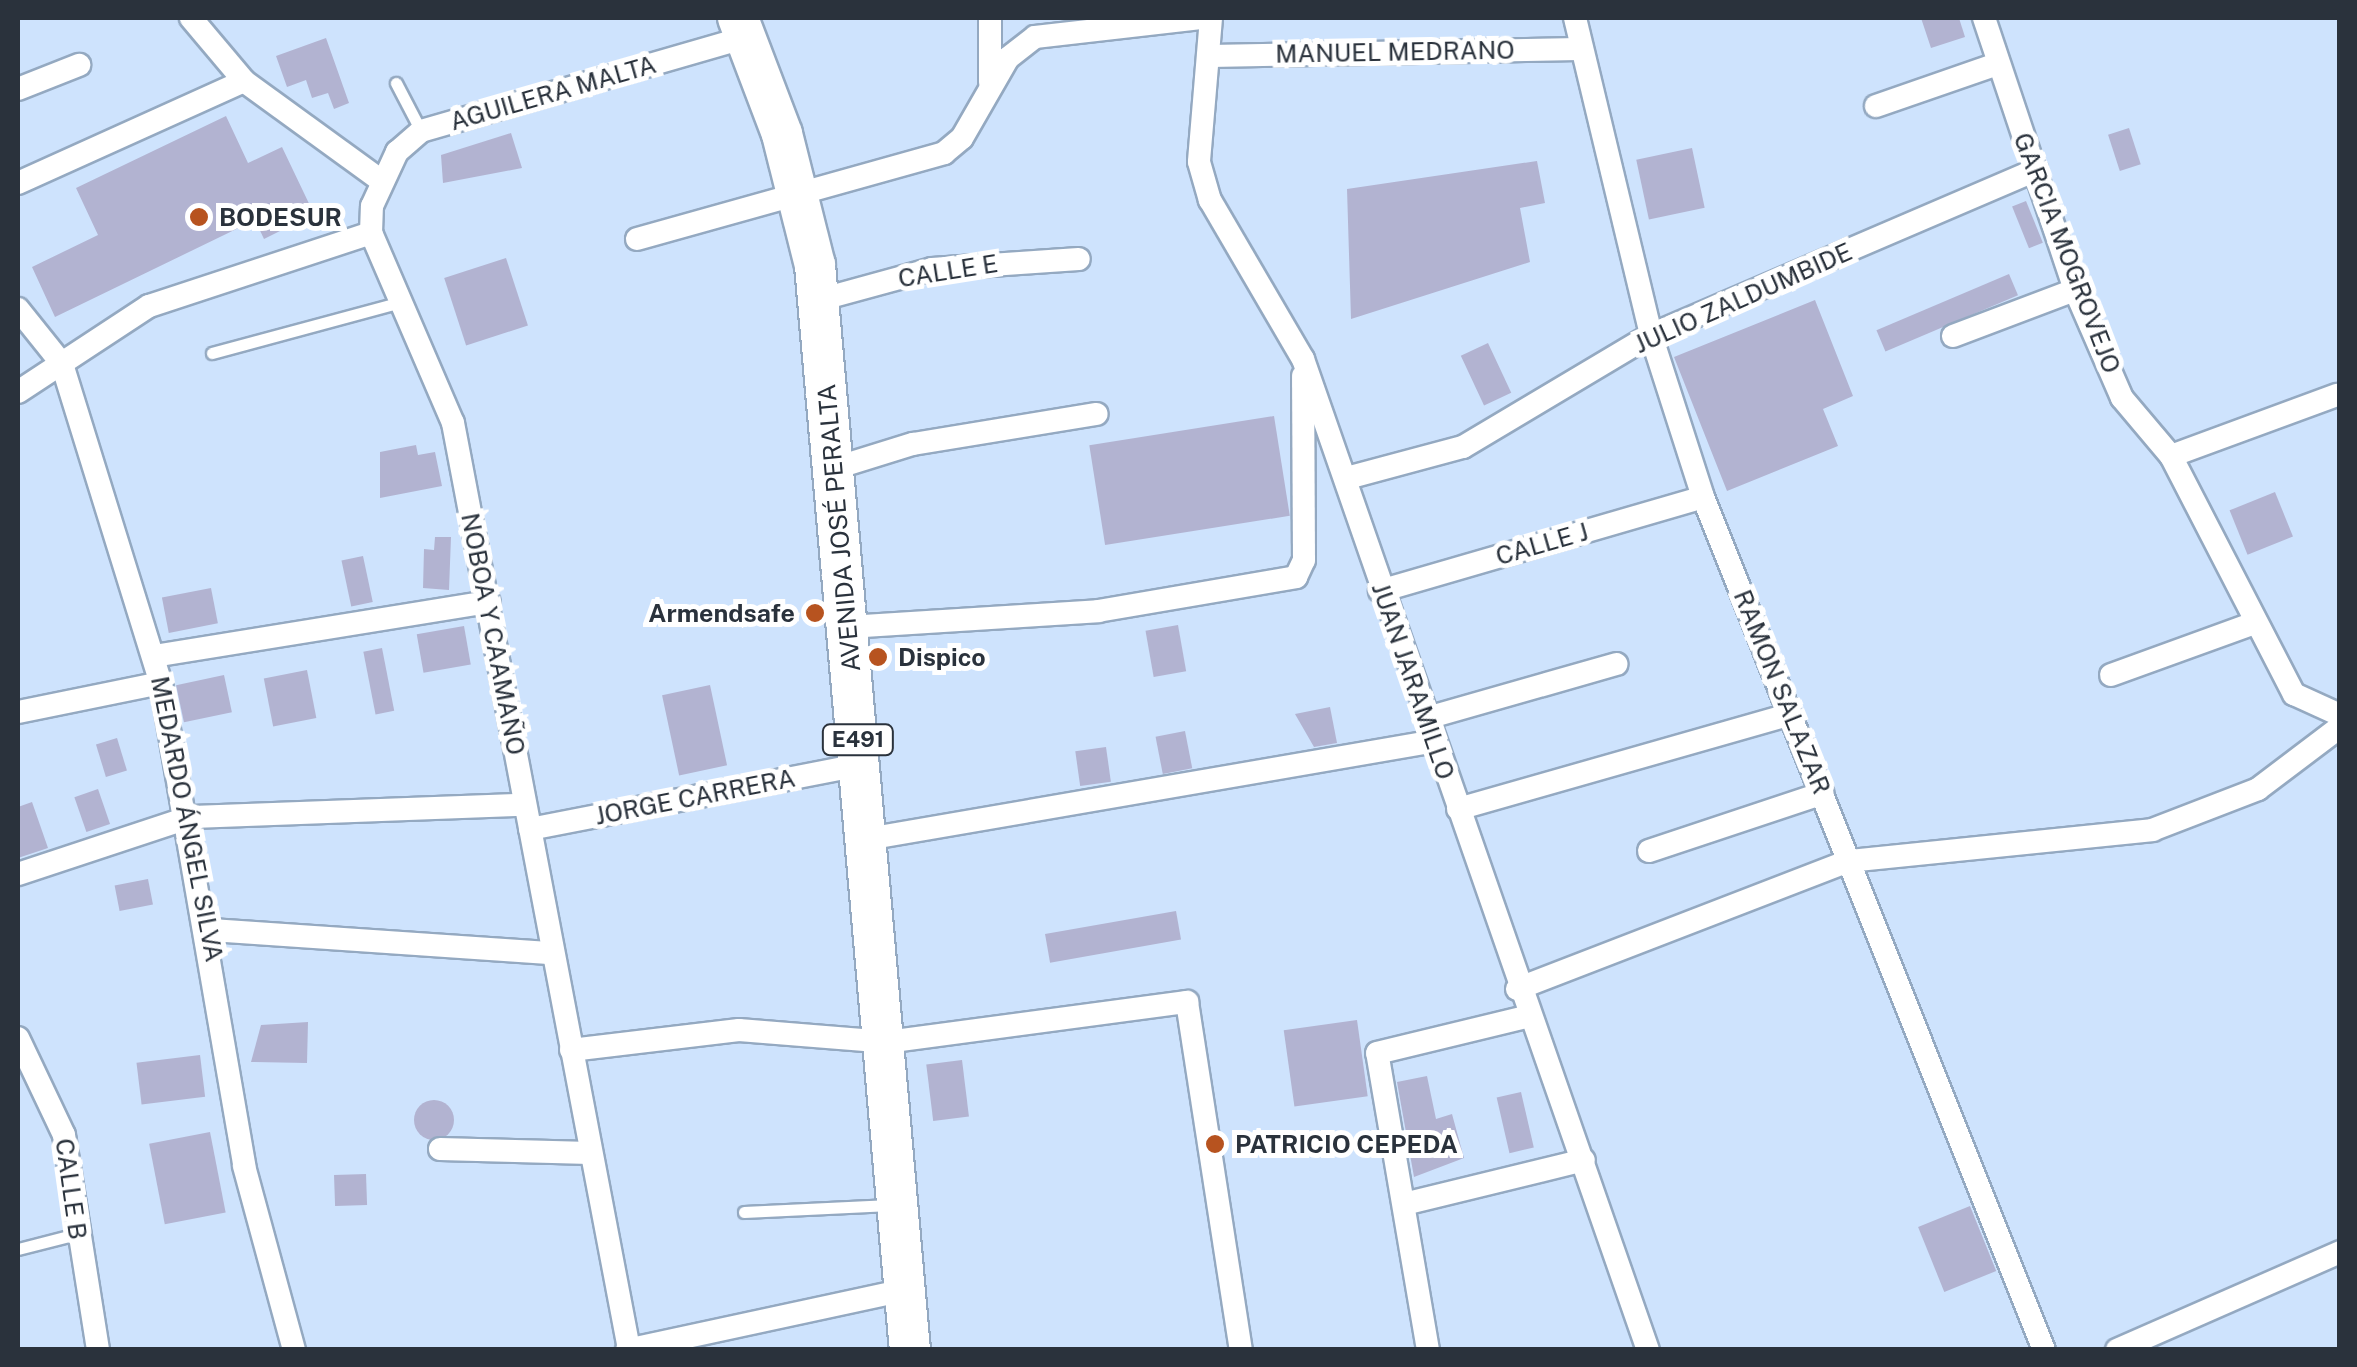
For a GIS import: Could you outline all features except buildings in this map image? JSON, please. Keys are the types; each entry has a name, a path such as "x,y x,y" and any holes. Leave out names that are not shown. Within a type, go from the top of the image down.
{"highway":[{"name":"AVENIDA JOSÉ PERALTA","path":"742,27 798,194 819,300 887,1042 909,1349"}],"street":[{"path":"18,392 149,306 371,233 379,179 244,82 190,18"},
{"path":"990,18 990,82"},
{"path":"637,239 944,152 962,138 990,82 1035,36 1207,18"},
{"name":"JUAN JARAMILLO","path":"1207,18 1200,162 1210,200 1303,359 1347,478 1380,591 1428,718 1526,1018 1584,1160 1648,1350"},
{"name":"RAMON SALAZAR","path":"1575,18 1651,335 1703,497 2044,1350"},
{"name":"GARCIA MOGROVEJO","path":"1984,18 2075,290 2122,398 2172,456 2294,694 2340,715"},
{"name":"AGUILERA MALTA","path":"379,179 421,132 742,27"},
{"name":"MANUEL MEDRANO","path":"1208,56 1581,49"},
{"path":"1876,106 1998,64"},
{"path":"18,89 79,65"},
{"path":"18,183 244,82"},
{"name":"JULIO ZALDUMBIDE","path":"1347,478 1463,448 1651,335 2036,170"},
{"name":"NOBOA Y CAAMAÑO","path":"371,233 404,301 452,422 628,1349"},
{"name":"CALLE E","path":"819,300 932,269 1079,259"},
{"path":"1952,336 2075,290"},
{"name":"MEDARDO ÁNGEL SILVA","path":"18,309 62,364 162,682 211,930 244,1166 294,1350"},
{"path":"847,627 1098,611 1296,577 1304,560 1303,359"},
{"path":"2172,456 2336,395"},
{"path":"832,468 913,444 1097,414"},
{"name":"CALLE J","path":"1380,591 1703,497"},
{"path":"154,656 489,602"},
{"path":"2111,675 2255,623"},
{"path":"1428,718 1616,664"},
{"path":"18,712 162,682"},
{"path":"1458,810 1788,715"},
{"path":"1517,990 1850,860 2152,830 2258,789 2340,727"},
{"path":"867,839 1435,741"},
{"name":"JORGE CARRERA","path":"530,829 860,765"},
{"path":"1649,851 1823,793"},
{"path":"18,874 190,818 525,805"},
{"path":"211,930 552,953"},
{"path":"570,1050 739,1030 887,1042 1187,1002 1240,1350"},
{"path":"1428,1350 1377,1052 1526,1018"},
{"name":"CALLE B","path":"18,1038 56,1103 98,1350"},
{"path":"440,1150 590,1153"},
{"path":"1404,1204 1584,1160"},
{"path":"2117,1350 2340,1252"},
{"path":"628,1349 906,1290"}],"lane":[{"path":"396,83 421,132"},
{"path":"212,353 404,301"},
{"path":"744,1212 898,1204"},
{"path":"18,1249 77,1234"}],"place":[{"name":"BODESUR","path":"199,217"},
{"name":"Armendsafe","path":"815,613"},
{"name":"Dispico","path":"878,657"},
{"name":"PATRICIO CEPEDA","path":"1215,1144"}]}
